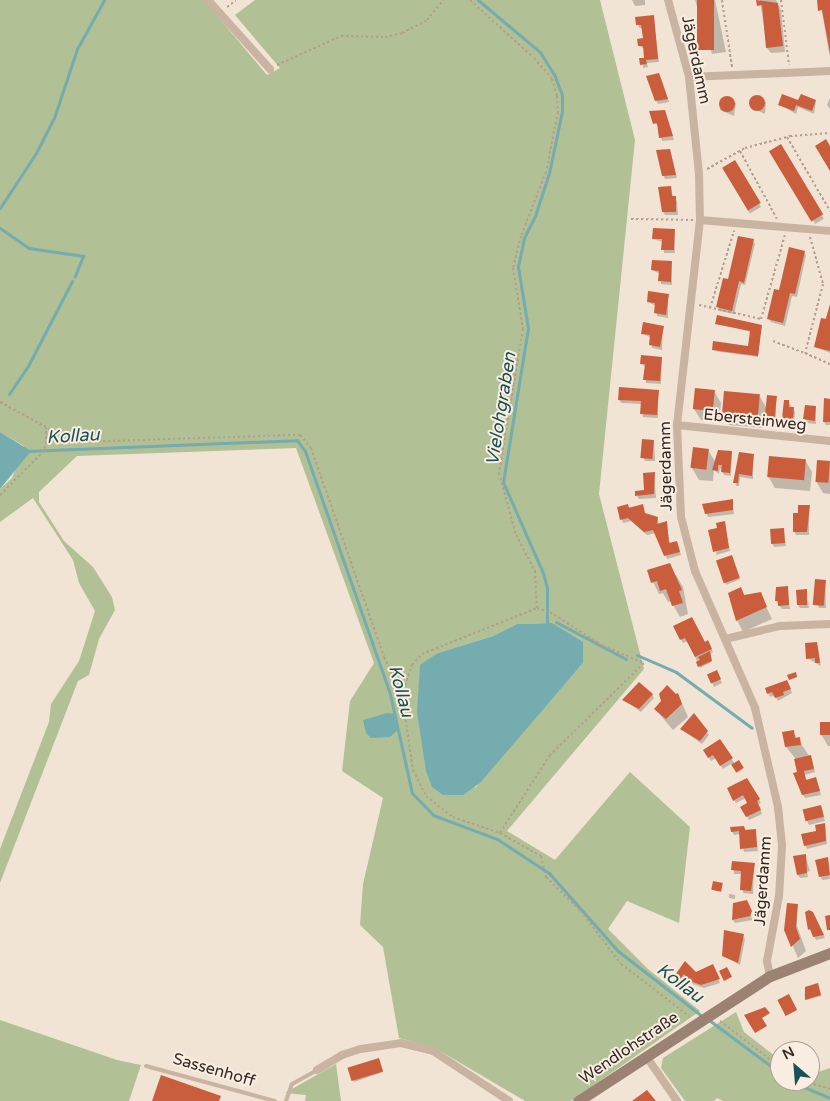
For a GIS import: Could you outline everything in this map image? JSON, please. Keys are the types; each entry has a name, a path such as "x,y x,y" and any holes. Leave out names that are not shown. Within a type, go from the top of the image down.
{"street":[{"path":"208,0 220,11 270,69"},
{"name":"Jägerdamm","path":"668,0 689,77 699,174 700,220 677,425 681,517 695,571 755,708 778,807 782,846 779,896 768,961 770,976"},
{"path":"689,77 830,70"},
{"path":"700,220 830,231"},
{"name":"Ebersteinweg","path":"677,425 830,441"},
{"path":"725,639 780,626 830,624"},
{"name":"Wendlohstraße","path":"578,1101 710,1013 770,976 830,953"},
{"path":"316,1070 342,1055 361,1048 401,1044 433,1051 509,1101"},
{"path":"646,1056 677,1101"}],"lane":[{"name":"Sassenhoff","path":"146,1066 275,1101"},
{"path":"286,1101 292,1084 316,1070"}],"path":[{"path":"220,11 236,0"},
{"path":"270,69 341,36 385,37 402,33 427,20 443,0"},
{"path":"470,0 534,58 552,79 557,96 558,112 546,172 521,236 513,268 523,330 499,473 516,535 535,571 537,608"},
{"path":"722,0 733,74"},
{"path":"781,0 789,71"},
{"path":"699,174 740,151 787,137 830,133"},
{"path":"787,137 830,211"},
{"path":"692,304 761,319 785,227 740,151"},
{"path":"632,219 700,220"},
{"path":"710,308 736,222"},
{"path":"805,352 823,284 808,228"},
{"path":"773,341 805,352 830,364"},
{"path":"0,402 72,442 300,435 311,448 384,657 402,696 412,770 426,796 453,817 500,833 541,856 545,873 581,912 621,964 697,1022"},
{"path":"0,495 42,453 46,444 46,428"},
{"path":"402,696 412,665 422,654 537,608 550,612 602,646 644,663 550,754 500,833"},
{"path":"710,1013 770,1059"}],"green space":[{"path":"0,0 204,0 267,75 280,68 235,15 255,0 600,0 635,140 599,494 644,669 507,831 555,860 630,772 690,827 679,923 627,901 608,929 648,969 700,1011 571,1101 525,1101 435,1048 399,1038 383,947 360,925 363,884 383,798 342,771 350,701 374,663 296,448 77,456 39,492 39,502 64,541 93,567 112,597 115,610 99,639 89,675 78,681 0,883 0,849 49,722 51,704 79,661 95,611 79,583 73,560 33,498 0,522 0,489 12,478 24,446 0,432","holes":["552,623 583,663 475,788 438,653 493,636 517,624"]},
{"path":"736,1012 744,1032 770,1052 770,1091 820,1091 820,1072 830,1068 830,1101 723,1101 717,1098 714,1101 685,1101 661,1068 663,1058"},
{"path":"0,1020 117,1060 141,1065 129,1101 0,1101"},
{"path":"336,1064 341,1101 305,1101 306,1095 285,1093"}],"water":[{"path":"0,432 31,451 0,489"},
{"path":"552,623 583,642 583,663 480,783 463,795 443,795 432,787 426,771 417,712 420,665 438,653 493,636 517,624"},
{"path":"387,713 396,714 399,729 390,737 371,738 366,733 363,720"}],"building":[{"path":"697,0 714,0 714,50 697,50"},
{"path":"756,0 778,3 783,46 766,48 762,5 757,6"},
{"path":"817,0 830,0 830,53 822,10 818,11"},
{"path":"654,15 658,59 646,60 647,64 640,65 639,58 644,58 643,46 638,46 637,39 643,38 641,25 636,25 635,17"},
{"path":"659,73 668,99 655,101 646,76"},
{"path":"782,94 798,100 801,94 816,100 812,111 796,105 794,111 778,105"},
{"path":"757,95 763,97 765,103 763,109 757,111 751,109 749,103 751,97"},
{"path":"727,96 733,98 735,104 733,110 727,112 721,110 719,104 721,98"},
{"path":"665,110 673,136 659,138 657,123 653,124 649,111"},
{"path":"826,139 830,146 830,171 815,146"},
{"path":"781,144 823,214 811,221 769,151"},
{"path":"670,149 676,175 662,176 656,150"},
{"path":"735,160 761,203 748,211 722,168"},
{"path":"671,186 672,196 676,196 676,212 662,212 658,187"},
{"path":"653,228 675,229 674,250 661,250 662,239 652,239"},
{"path":"738,236 754,239 744,283 739,281 732,311 716,307 723,278 728,279"},
{"path":"789,247 805,251 795,294 790,293 783,323 767,319 774,289 779,290"},
{"path":"652,260 672,261 671,282 658,281 659,271 651,270"},
{"path":"648,291 669,294 666,315 654,313 655,303 647,302"},
{"path":"830,304 830,351 814,347 821,318 826,319"},
{"path":"717,315 762,325 758,356 712,350 713,341 748,346 750,331 715,324"},
{"path":"643,322 664,326 660,347 649,345 650,335 641,334"},
{"path":"641,355 662,357 660,381 643,380 645,364 640,364"},
{"path":"619,387 659,390 657,415 640,414 641,401 618,400"},
{"path":"695,388 715,390 713,411 693,409"},
{"path":"724,391 760,394 758,416 722,413"},
{"path":"767,395 777,396 775,417 765,416"},
{"path":"824,398 830,399 830,422 823,422"},
{"path":"784,400 789,400 789,407 794,407 793,419 782,418"},
{"path":"805,405 816,406 815,421 803,419"},
{"path":"642,439 654,440 652,459 640,458"},
{"path":"693,447 709,449 706,470 690,468"},
{"path":"718,450 732,451 730,473 721,472 722,465 718,465 718,471 712,470"},
{"path":"739,452 754,454 752,476 739,474 738,483 733,483"},
{"path":"769,456 806,459 804,480 767,477"},
{"path":"817,460 830,461 828,483 815,482"},
{"path":"655,472 654,494 635,496 635,491 644,490 643,473"},
{"path":"733,499 733,510 705,514 702,504"},
{"path":"628,504 629,508 643,504 645,513 658,517 657,524 667,521 669,543 677,541 680,552 664,556 653,530 644,532 628,518 620,520 617,507"},
{"path":"798,505 810,505 807,532 793,532 793,513 798,513"},
{"path":"725,521 729,548 713,552 708,530 717,528 716,523"},
{"path":"784,528 785,543 771,544 770,529"},
{"path":"732,555 740,578 724,583 716,561"},
{"path":"670,563 682,590 679,591 683,603 672,606 666,589 660,591 657,581 651,583 647,570"},
{"path":"815,579 826,580 824,606 813,605"},
{"path":"788,586 789,605 778,606 778,601 775,601 776,587"},
{"path":"741,587 744,595 761,592 767,607 736,621 728,593"},
{"path":"807,589 807,605 797,605 796,590"},
{"path":"692,617 705,642 708,640 712,649 695,657 685,638 680,640 673,626"},
{"path":"817,642 820,663 815,663 815,658 806,659 805,643"},
{"path":"710,651 712,661 698,667 696,662 700,660 698,657"},
{"path":"717,670 721,679 711,684 707,674"},
{"path":"796,672 797,677 789,680 787,675"},
{"path":"787,680 791,689 783,692 784,695 775,698 772,692 767,694 765,688"},
{"path":"639,682 653,694 639,709 622,700"},
{"path":"667,685 676,694 678,693 682,704 666,719 654,709 661,701 659,694"},
{"path":"694,713 708,731 700,741 680,729"},
{"path":"820,722 830,722 830,735 820,735"},
{"path":"794,730 795,738 800,737 801,745 785,747 782,732"},
{"path":"720,739 733,758 720,766 713,755 708,758 703,750"},
{"path":"811,755 814,769 804,771 806,780 816,777 820,791 802,795 793,773 797,772 794,759"},
{"path":"739,760 744,768 736,772 731,765"},
{"path":"747,778 760,799 757,801 761,810 746,817 740,807 747,803 743,795 733,801 727,788"},
{"path":"821,805 824,817 805,821 803,810"},
{"path":"825,823 826,841 804,846 801,834 816,831 815,825"},
{"path":"744,826 745,830 756,829 757,847 740,849 739,831 731,832 730,827"},
{"path":"806,854 807,873 797,875 793,856"},
{"path":"828,857 830,875 819,877 815,860"},
{"path":"732,861 755,863 751,891 740,890 741,871 731,870"},
{"path":"713,881 723,883 721,892 711,890"},
{"path":"747,900 752,911 750,916 732,920 733,903"},
{"path":"787,903 798,904 796,927 800,939 791,947 784,930"},
{"path":"809,910 813,912 824,935 813,937 810,929 808,930 805,912"},
{"path":"830,915 830,930 827,930 825,916"},
{"path":"724,930 744,934 738,963 722,956"},
{"path":"685,961 696,972 713,964 720,979 701,985 690,981 684,974 680,979 675,975"},
{"path":"727,967 732,977 724,981 719,971"},
{"path":"818,983 821,995 805,1000 805,987"},
{"path":"789,994 797,1010 786,1016 777,1000"},
{"path":"765,1007 770,1013 762,1018 767,1026 755,1033 744,1015"},
{"path":"379,1058 383,1071 352,1081 347,1068"},
{"path":"161,1075 221,1096 219,1101 152,1101"},
{"path":"647,1090 656,1101 632,1101"}],"waterway":[{"path":"0,208 36,153 54,118 77,49 104,0"},
{"name":"Vielohgraben","path":"478,0 540,52 554,74 562,95 562,111 549,173 535,216 524,238 518,267 528,328 503,482 543,573 547,588 547,625"},
{"path":"0,228 29,248 83,256 75,276"},
{"path":"9,394 28,366 72,281"},
{"name":"Kollau","path":"27,451 297,440 305,451 390,694 412,793 433,815 497,839 549,873 618,951 703,1017"},
{"path":"556,622 626,659"},
{"path":"637,655 676,672 752,728"},
{"name":"Kollau","path":"709,1020 770,1066"},
{"name":"Kollau","path":"814,1091 830,1098"}]}
